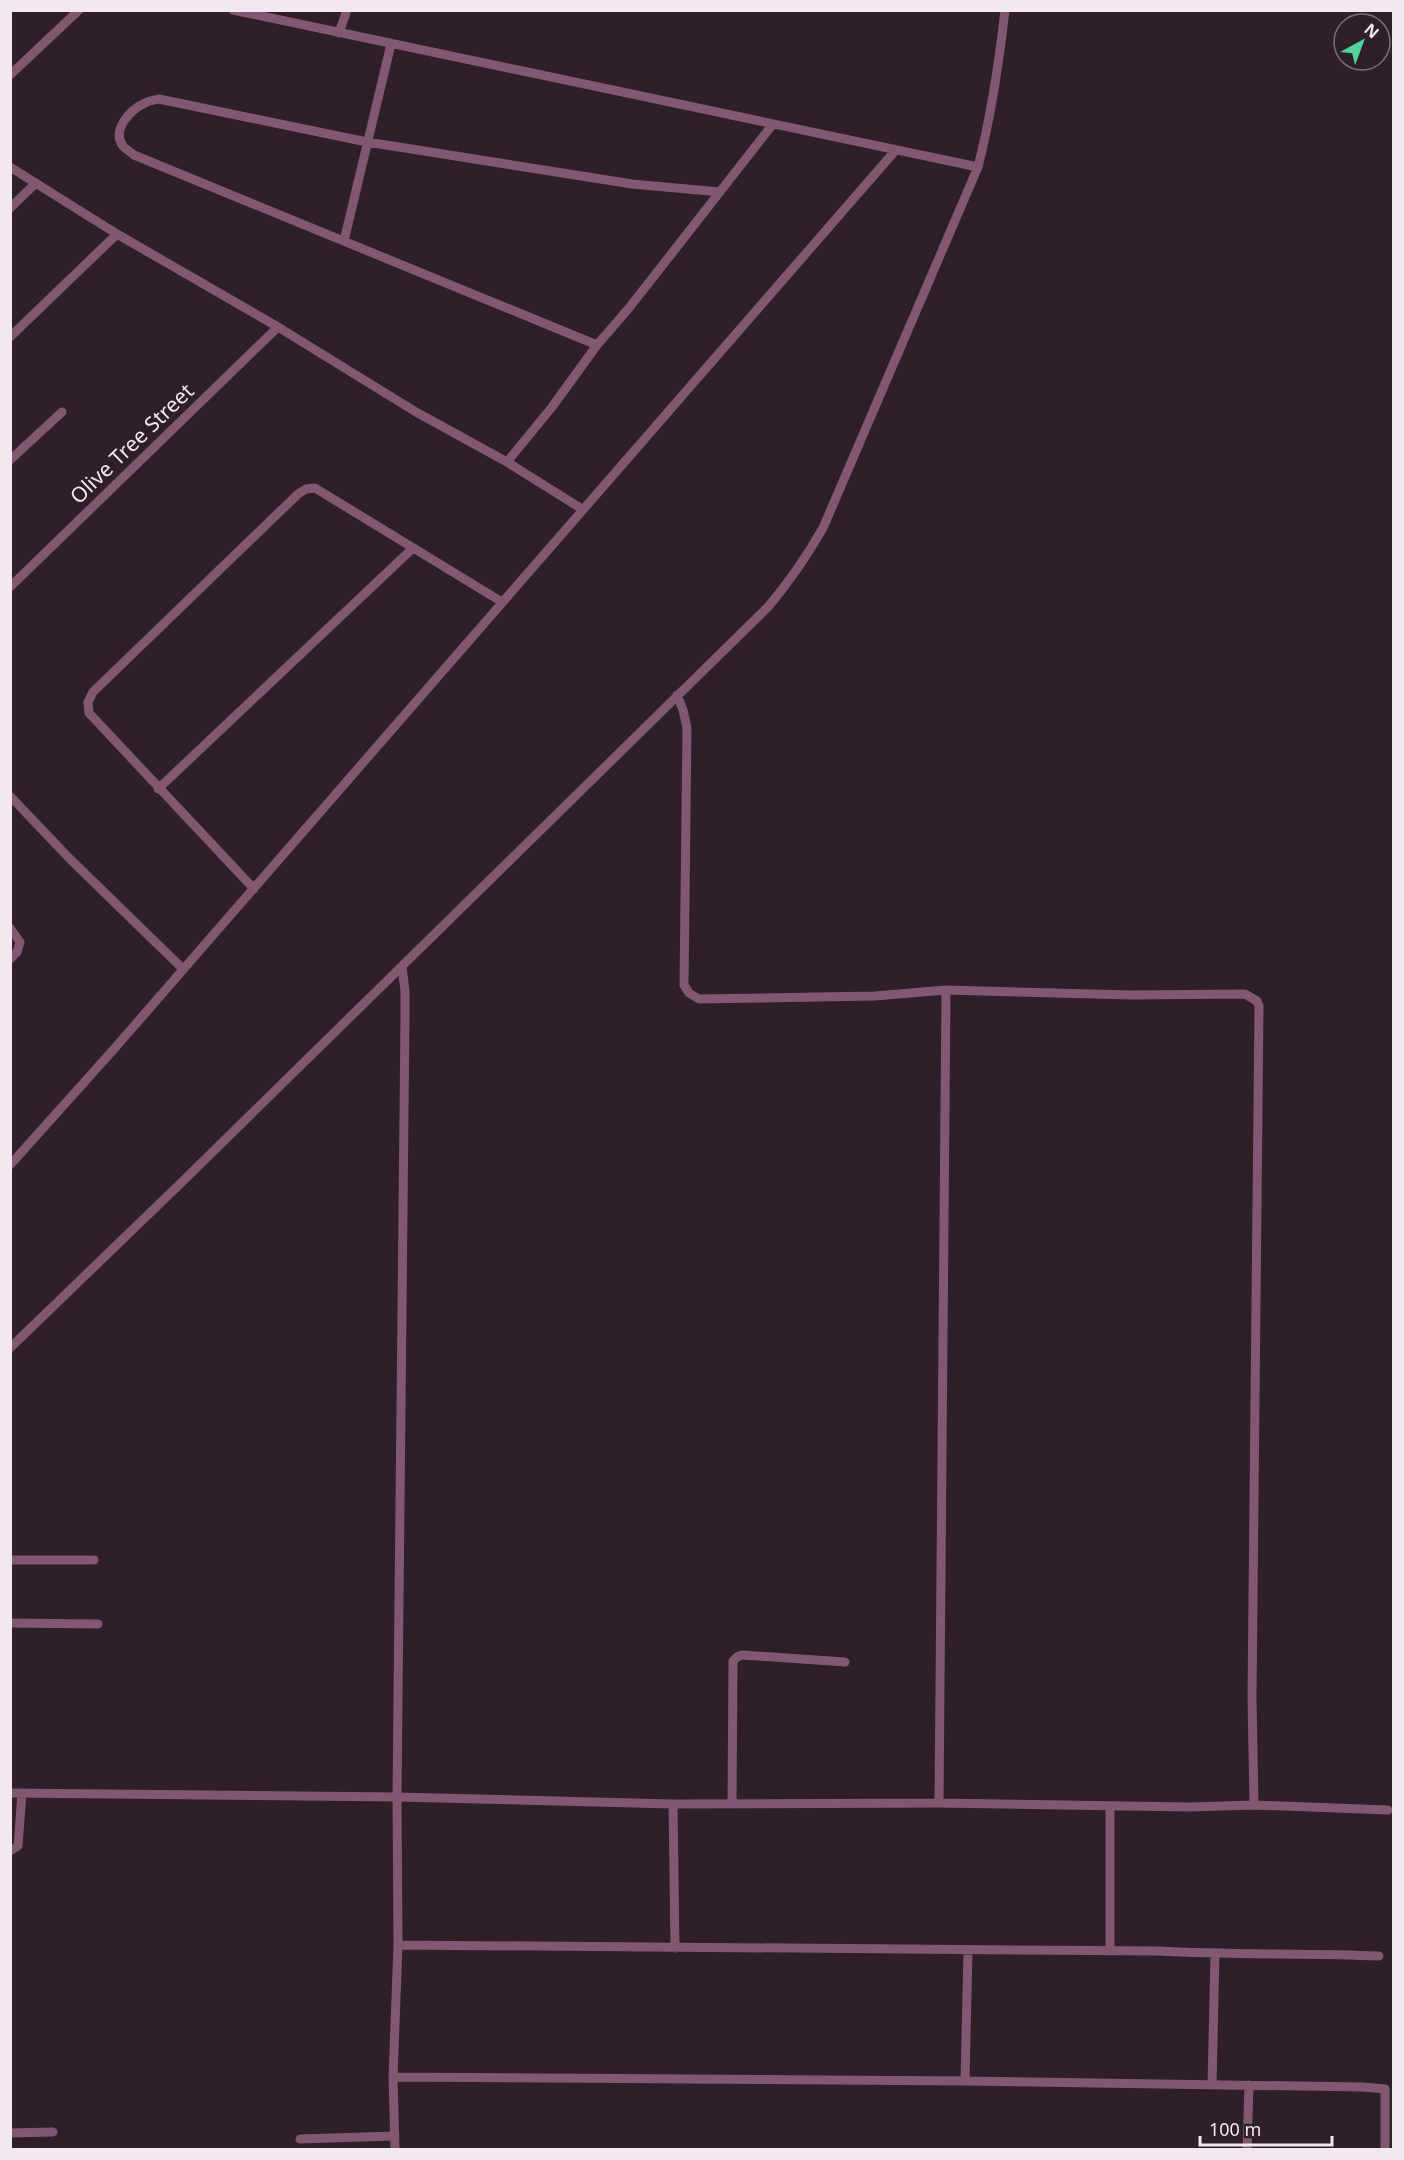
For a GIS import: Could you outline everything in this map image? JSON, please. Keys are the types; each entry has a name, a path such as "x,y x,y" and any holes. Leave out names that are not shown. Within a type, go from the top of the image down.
{"street":[{"path":"10,75 79,10"},
{"path":"339,33 347,10"},
{"path":"10,1348 768,607 805,559 823,528 858,450 978,167 988,130 1005,10"},
{"path":"239,11 978,167"},
{"path":"344,241 391,44"},
{"path":"597,345 134,155 123,146 119,136 121,125 145,103 159,99 367,142 633,184 720,192"},
{"path":"507,462 773,124"},
{"path":"10,1164 254,889 895,151"},
{"path":"10,167 117,234 278,327 416,412 507,462 582,509"},
{"path":"10,208 36,183"},
{"path":"10,337 117,234"},
{"name":"Olive Tree Street","path":"10,587 278,327"},
{"path":"10,460 62,412"},
{"path":"254,889 89,713 88,702 93,692 298,494 306,489 315,488 502,602"},
{"path":"158,789 413,548"},
{"path":"677,695 687,728 684,985 689,993 699,999 875,996 946,990 1108,995 1245,994 1257,1001 1260,1006 1252,1697 1254,1805"},
{"path":"10,796 70,859 183,969"},
{"path":"10,928 20,942 17,952 10,959"},
{"path":"395,2150 393,2077 398,1945 397,1797 405,1027 402,966"},
{"path":"939,1803 946,990"},
{"path":"10,1560 94,1560"},
{"path":"10,1623 98,1624"},
{"path":"732,1804 733,1661 742,1655 845,1662"},
{"path":"10,1793 397,1797 673,1804 939,1803 1110,1807 1254,1805 1388,1810"},
{"path":"10,1851 18,1846 22,1793"},
{"path":"673,1804 675,1948"},
{"path":"1110,1807 1110,1951"},
{"path":"398,1945 1110,1951 1215,1954 1267,1952 1379,1956"},
{"path":"965,2081 968,1951"},
{"path":"1212,2085 1215,1954"},
{"path":"393,2077 965,2081 1385,2089 1385,2150"},
{"path":"1248,2150 1249,2085"},
{"path":"10,2133 53,2132"},
{"path":"300,2139 395,2136"}]}
